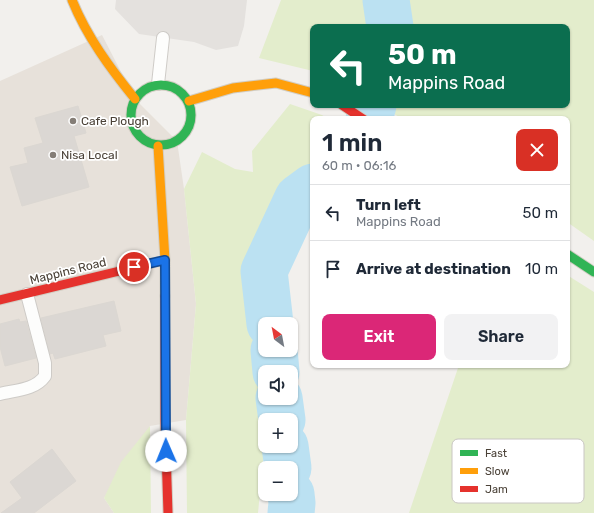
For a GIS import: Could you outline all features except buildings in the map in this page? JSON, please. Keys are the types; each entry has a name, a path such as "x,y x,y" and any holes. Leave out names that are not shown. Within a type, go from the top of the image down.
{"main road":[{"path":"72,0 87,32 102,58 135,99"},
{"path":"158,84 176,88 184,94 189,101 192,110 192,119 189,128 178,141 173,143 158,146 148,143 140,137 134,129 131,119 131,108 135,99 141,92 158,84"},
{"path":"189,101 233,88 276,84 310,92"},
{"path":"346,108 358,116"},
{"path":"158,146 165,260 168,513"},
{"path":"570,256 594,272"},
{"name":"Mappins Road","path":"0,300 165,260"}],"lane":[{"path":"158,84 163,38"},
{"path":"0,394 40,383 45,376 44,363 26,294"}],"shaded area":[{"path":"116,0 247,0 244,26 238,46 216,50 194,42 139,34 115,9"},
{"path":"102,35 135,99 177,141 184,189 196,304 186,420 150,426 104,498 114,513 0,513 0,81"}],"green space":[{"path":"281,0 594,0 594,241 570,224 570,116 398,116 383,108 570,108 570,24 310,24 310,70 259,58"},
{"path":"290,104 324,116 310,116 310,167 295,180 278,202 252,269 258,365 258,405 261,405 262,413 258,413 258,453 264,453 263,461 258,461 258,513 187,513 186,420 196,304 184,189 202,152 235,169 253,172 252,151"},
{"path":"570,277 594,292 594,513 409,513 458,368 570,368"},
{"path":"150,426 151,513 114,513 104,498 121,462"}],"waterway":[{"path":"386,0 390,24"},
{"path":"370,116 372,108"},
{"path":"269,317 264,271 298,198 310,189"},
{"path":"275,357 275,365"},
{"path":"280,405 281,413"},
{"path":"286,453 287,461"},
{"path":"291,513 292,501"}],"traffic: fast":[{"path":"155,85 167,85 183,93 189,103 191,115 189,127 183,137 167,145 155,145 139,137 131,121 131,109 139,93 155,85"},
{"path":"570,256 594,272"}],"traffic: slow":[{"path":"72,0 78,14 100,52 135,99"},
{"path":"189,101 233,88 276,83 310,92"},
{"path":"158,146 165,260 165,296"}],"traffic: jam":[{"path":"346,108 358,116"},
{"path":"0,300 165,260"},
{"path":"165,296 165,420 168,513"}],"place":[{"name":"Cafe Plough","path":"73,121"},
{"name":"Nisa Local","path":"53,155"}],"route":[{"path":"134,267 165,260 166,451"}]}
